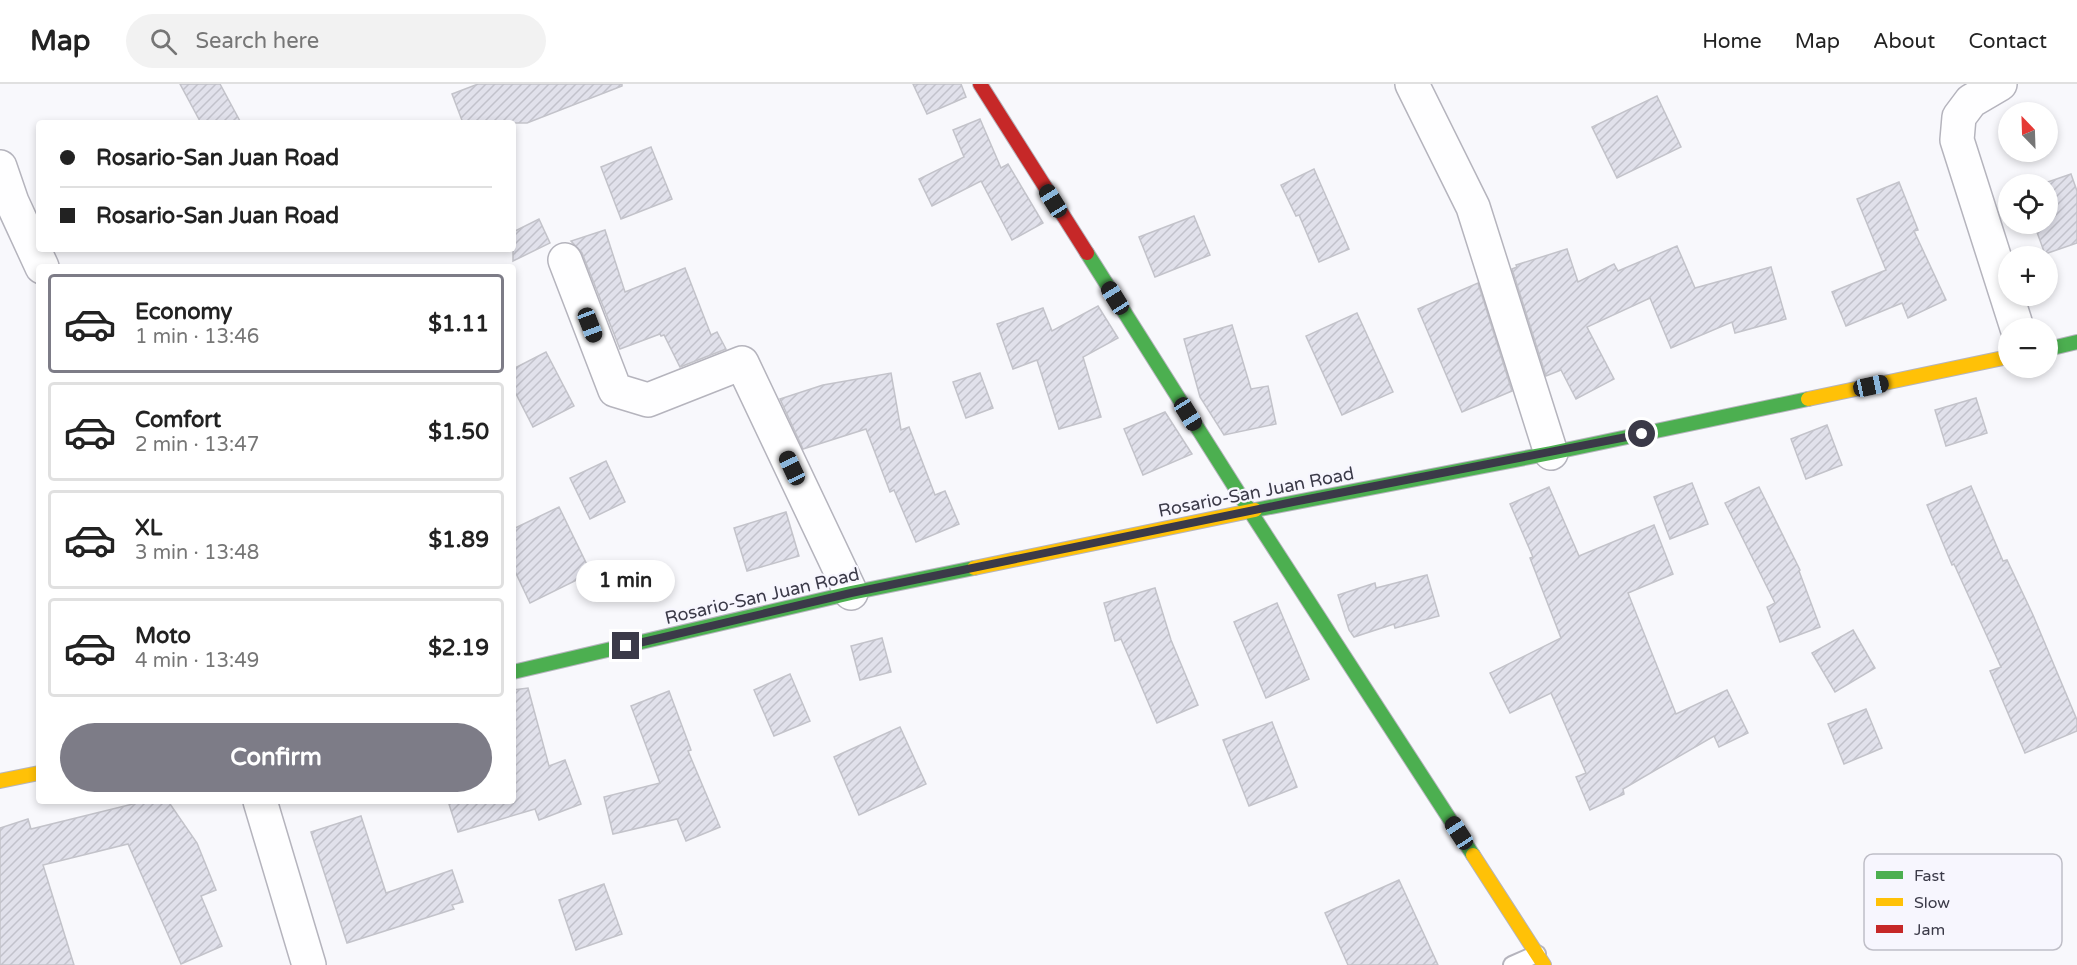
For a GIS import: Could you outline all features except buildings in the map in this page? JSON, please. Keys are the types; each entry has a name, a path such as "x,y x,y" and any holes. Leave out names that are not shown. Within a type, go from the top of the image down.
{"main road":[{"path":"980,84 1250,511 1540,959"},
{"path":"2058,347 2077,342"},
{"name":"Rosario-San Juan Road","path":"516,671 851,593 1250,511 1551,453 1998,359"},
{"path":"0,781 36,774"}],"street":[{"path":"1412,84 1473,207 1551,453"},
{"path":"2000,84 1971,101 1959,117 1957,140 2013,318"},
{"path":"0,167 12,202 41,264"},
{"path":"565,260 615,390 648,400 742,363 851,593"},
{"path":"261,804 309,965"}],"lane":[{"path":"1512,965 1540,959"}],"traffic: fast":[{"path":"1087,253 1250,511 1473,855"},
{"path":"2058,347 2077,342"},
{"path":"1255,510 1551,453 1808,399"},
{"path":"516,671 851,593 974,568"}],"traffic: slow":[{"path":"1808,399 1998,359"},
{"path":"974,568 1255,510"},
{"path":"0,781 36,774"},
{"path":"1473,855 1544,965"}],"traffic: jam":[{"path":"980,84 1087,253"}],"route":[{"path":"626,646 851,593 1293,502 1642,434"}]}
